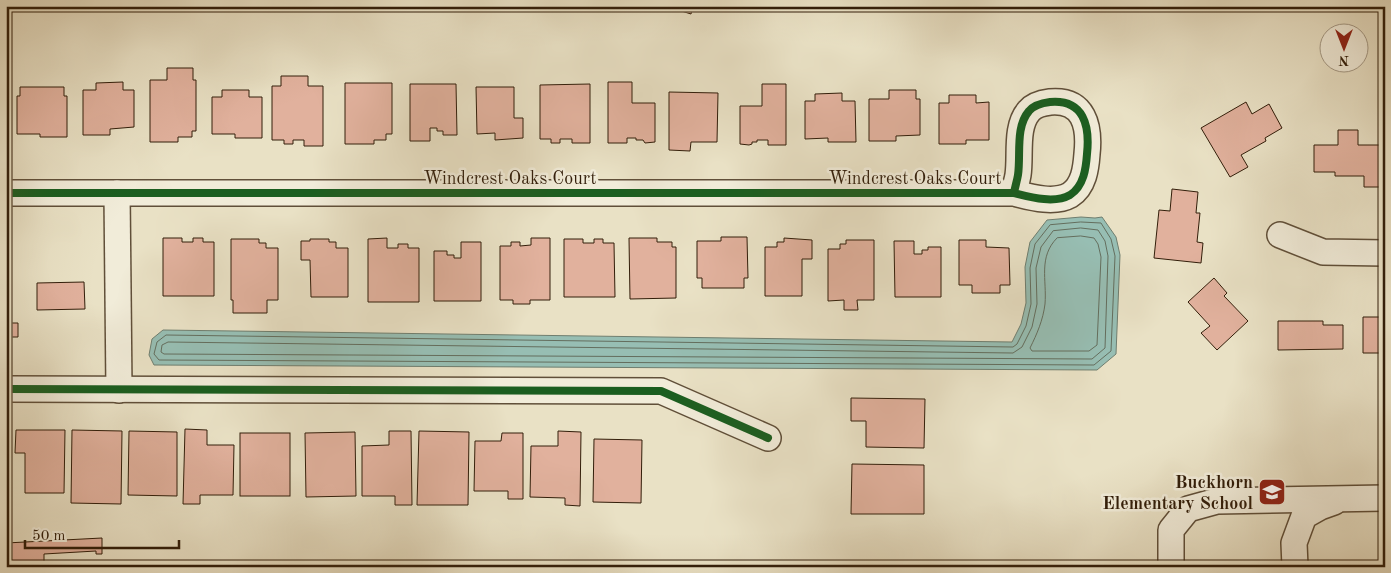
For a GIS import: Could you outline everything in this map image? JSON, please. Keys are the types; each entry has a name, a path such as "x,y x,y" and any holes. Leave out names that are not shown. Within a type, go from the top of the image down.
{"street":[{"name":"Windcrest Oaks Court","path":"6,193 1014,193"},
{"path":"117,193 119,390"},
{"path":"1280,235 1323,252 1385,253"},
{"path":"6,389 661,391 768,438"},
{"path":"1295,567 1294,543 1304,516 1320,507 1344,498"},
{"path":"1171,567 1172,530 1188,509 1217,501 1385,498"}],"water":[{"path":"1102,217 1116,237 1120,255 1116,354 1097,370 154,365 149,355 152,339 163,330 1012,342 1021,324 1026,303 1025,267 1030,242 1047,220"}],"building":[{"path":"676,6 693,6 691,14 675,9"},
{"path":"167,68 193,68 193,80 196,80 196,131 192,131 192,137 178,137 178,142 150,142 150,80 167,80"},
{"path":"281,76 308,76 308,86 323,86 323,146 304,146 304,140 293,140 293,144 284,144 284,140 272,140 272,86 281,86"},
{"path":"123,82 123,90 134,90 134,127 110,129 110,135 83,135 83,90 96,90 96,83"},
{"path":"608,82 632,82 632,103 655,103 655,142 645,143 643,140 636,140 636,138 627,138 627,143 608,143"},
{"path":"345,83 392,83 392,134 386,134 386,140 374,140 374,144 345,144"},
{"path":"410,84 456,84 457,135 443,135 443,131 437,131 437,128 430,128 430,141 410,141"},
{"path":"590,84 590,143 572,143 572,139 560,139 560,143 551,143 551,139 540,139 540,85"},
{"path":"762,84 786,84 786,145 768,145 768,140 757,140 757,142 752,142 749,145 740,144 740,106 762,106"},
{"path":"20,87 64,87 64,96 67,96 67,137 40,137 40,134 17,134 17,96 20,96"},
{"path":"476,87 514,87 514,118 523,118 523,138 495,140 495,133 477,134"},
{"path":"222,90 249,90 249,97 262,97 262,138 235,138 235,134 212,134 212,97 222,97"},
{"path":"889,90 916,90 916,99 920,99 920,135 896,136 896,141 869,141 869,99 889,99"},
{"path":"669,92 718,93 717,142 691,142 690,151 669,150"},
{"path":"842,93 842,101 855,101 856,142 828,142 828,138 805,139 805,101 815,101 815,94"},
{"path":"949,95 976,95 976,103 989,102 989,140 966,140 966,144 939,144 939,103 949,103"},
{"path":"1246,102 1252,114 1269,104 1282,128 1265,138 1266,141 1241,155 1248,167 1230,177 1201,128"},
{"path":"1338,130 1358,130 1358,145 1385,145 1385,187 1364,187 1364,176 1335,176 1335,172 1314,172 1314,145 1338,145"},
{"path":"1172,189 1198,192 1196,213 1200,213 1197,242 1203,243 1201,263 1154,258 1159,210 1170,211"},
{"path":"721,237 747,237 748,278 744,278 744,288 702,288 702,278 697,278 697,241 721,241"},
{"path":"163,238 182,238 182,242 193,242 193,238 203,238 203,242 214,242 214,296 163,296"},
{"path":"387,238 387,248 398,248 398,244 408,244 408,248 419,248 419,302 368,302 368,239"},
{"path":"531,238 550,238 550,300 530,300 530,304 513,304 513,300 500,300 500,246 511,246 511,242 520,242 520,246 531,245"},
{"path":"629,238 657,238 657,242 672,242 672,247 676,247 676,298 630,299"},
{"path":"784,238 812,240 812,259 802,259 802,296 765,296 765,247 777,247 777,242 784,242"},
{"path":"231,239 259,239 259,243 266,243 266,248 278,248 278,300 267,300 267,313 233,313 233,300 231,300"},
{"path":"310,239 329,239 329,242 336,242 336,248 348,248 348,297 311,297 310,260 301,260 301,241 310,241"},
{"path":"564,239 583,239 583,243 594,243 594,239 603,239 603,243 614,243 615,297 564,297"},
{"path":"846,240 874,240 874,300 857,300 858,310 844,310 844,300 828,301 828,249 840,249 840,244 846,244"},
{"path":"959,240 986,240 986,247 1009,248 1010,285 1000,285 1000,293 972,293 972,285 959,285"},
{"path":"894,241 914,241 914,254 922,254 922,250 928,250 928,247 941,247 941,297 895,297"},
{"path":"461,242 481,242 481,301 434,301 434,251 447,251 447,255 461,258"},
{"path":"1214,278 1227,293 1224,296 1248,321 1217,350 1201,333 1210,326 1188,302"},
{"path":"84,282 85,309 37,310 37,283"},
{"path":"1363,317 1384,317 1385,353 1363,353"},
{"path":"1278,321 1323,321 1323,325 1343,325 1343,349 1278,350"},
{"path":"6,323 18,323 18,337 6,337"},
{"path":"851,398 925,399 924,448 866,447 866,421 851,421"},
{"path":"6,429 9,429 8,504 6,504"},
{"path":"185,429 207,430 207,445 234,445 233,495 200,495 200,504 183,504"},
{"path":"16,430 65,430 64,493 25,493 25,453 15,453"},
{"path":"72,430 122,431 121,504 71,503"},
{"path":"129,431 177,432 177,496 128,495"},
{"path":"389,431 411,431 412,505 395,505 395,496 362,496 362,446 389,445"},
{"path":"419,431 469,432 468,505 417,505"},
{"path":"558,431 581,432 580,506 565,505 565,498 530,497 531,446 558,446"},
{"path":"355,432 356,496 306,497 305,433"},
{"path":"240,433 290,433 290,496 240,496"},
{"path":"502,433 523,433 523,499 508,499 508,491 474,491 475,441 501,441"},
{"path":"594,439 642,440 641,503 593,502"},
{"path":"852,464 924,465 924,514 851,514"},
{"path":"102,538 102,554 96,554 96,551 44,554 44,567 6,567 6,543"}],"cycle path":[{"path":"6,193 1014,193 1042,199 1057,199 1064,198 1075,191 1081,182 1086,165 1088,144 1086,124 1082,116 1071,105 1061,102 1050,102 1036,106 1029,111 1020,133 1018,175 1014,193"},
{"path":"6,389 661,391 768,438"}],"place":[{"name":"Buckhorn Elementary School","path":"1272,492"}]}
